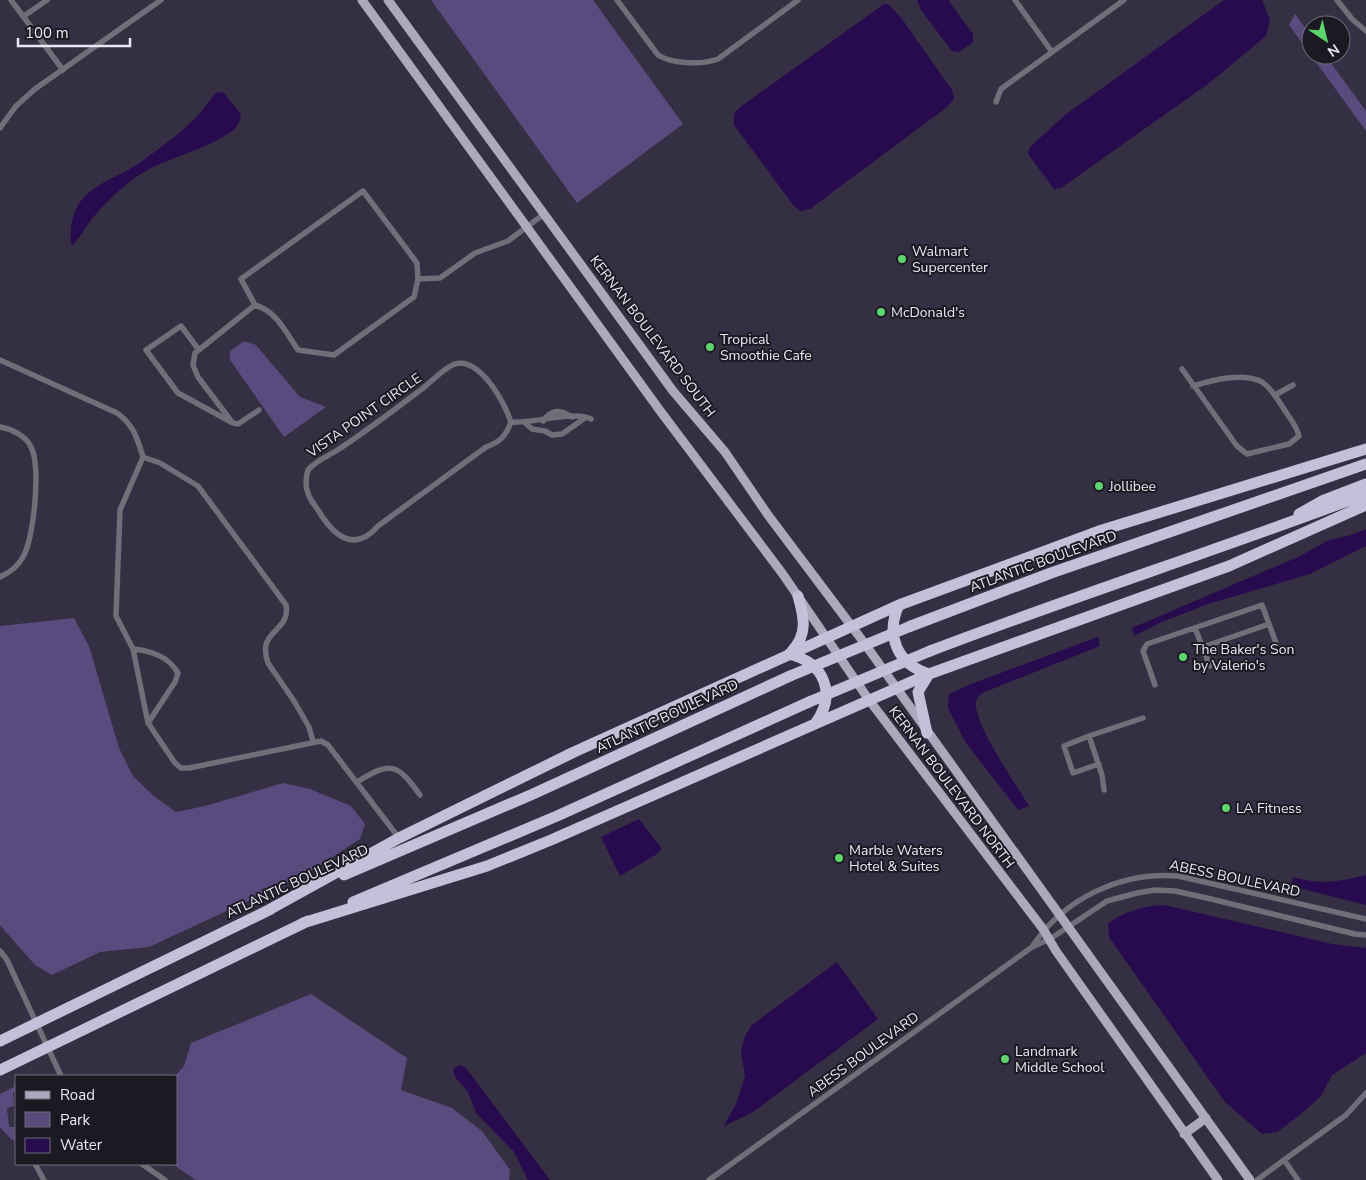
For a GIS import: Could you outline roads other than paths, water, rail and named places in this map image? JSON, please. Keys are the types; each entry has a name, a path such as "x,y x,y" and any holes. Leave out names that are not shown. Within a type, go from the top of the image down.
{"highway":[{"path":"264,912 399,838 662,710 899,605 1102,530 1366,449"},
{"name":"ATLANTIC BOULEVARD","path":"0,1041 264,912 398,851 592,768 790,676 911,626 1042,576 1366,464"},
{"path":"1271,530 1322,500 1366,484"},
{"path":"0,1070 303,923 557,816 809,702 930,652 1057,604 1271,530 1366,494"},
{"path":"303,923 487,866 551,840 929,674 1229,566 1366,505"},
{"path":"789,654 798,644 803,633 804,622 798,596"},
{"path":"899,605 892,626 896,647 909,665 929,674"},
{"path":"789,654 810,662 824,681 826,704 816,724"},
{"path":"927,733 918,692 929,674"}],"main road":[{"path":"362,0 527,228"},
{"name":"KERNAN BOULEVARD SOUTH","path":"388,0 673,391 725,452 768,515 897,688"},
{"name":"KERNAN BOULEVARD NORTH","path":"527,228 798,596 869,700 1043,929 1184,1134 1218,1180"},
{"name":"KERNAN BOULEVARD NORTH","path":"897,688 927,733 1061,915 1250,1180"},
{"path":"1184,1134 1206,1118"}],"street":[{"path":"11,0 63,70"},
{"path":"24,16 47,0"},
{"path":"0,128 16,106 161,0"},
{"path":"617,0 658,55 667,60 711,62 798,0"},
{"path":"1015,0 1052,52"},
{"path":"996,102 1001,89 1124,0"},
{"path":"1337,0 1366,31"},
{"path":"363,191 417,263 418,279 414,298 334,355 298,350 274,315 266,308 255,305 241,279 363,191"},
{"path":"418,279 440,278 476,253 508,241 544,214"},
{"path":"233,423 198,377 193,365 195,353 255,305"},
{"path":"199,350 181,326 146,350 178,393 233,423 238,424 260,410"},
{"path":"0,360 118,413 129,422 136,432 144,457 120,510 116,616 133,649 148,723 180,768 189,768 313,741 321,741 328,745 399,838"},
{"name":"VISTA POINT CIRCLE","path":"468,364 480,371 507,409 511,422 508,431 500,443 486,447 378,526 368,537 357,540 340,537 330,527 307,493 306,478 308,470 313,464 336,451 434,381 449,365 468,364"},
{"path":"1182,369 1193,386 1237,446 1247,454 1289,444 1299,436 1296,427 1275,395 1262,382 1248,379 1218,378 1193,386"},
{"path":"1275,395 1293,385"},
{"path":"511,422 525,423 572,417 589,418 562,434 552,435 544,431 532,429 525,423"},
{"path":"0,427 10,429 30,445 35,455 36,465 30,543 23,558 14,569 0,577"},
{"path":"144,457 160,463 198,486 286,605 287,613 282,624 266,641 264,652 268,663 309,727 313,741"},
{"path":"1155,686 1143,651 1147,644 1262,605 1276,643"},
{"path":"1203,647 1269,624"},
{"path":"1195,628 1210,666"},
{"path":"133,649 153,651 171,664 178,673 175,682 148,723"},
{"path":"1099,764 1073,773 1064,746 1143,718"},
{"path":"1089,736 1099,764 1104,790"},
{"path":"357,782 378,769 390,766 400,770 420,795"},
{"name":"ABESS BOULEVARD","path":"1032,947 1043,929 1084,897 1105,886 1124,880 1165,874 1366,918"},
{"name":"ABESS BOULEVARD","path":"709,1180 1032,947 1050,939 1107,901 1137,893 1170,890 1366,935"},
{"path":"0,951 7,960 61,1075"},
{"path":"1257,1180 1346,1115 1366,1093"},
{"path":"1284,1160 1298,1180"},
{"path":"36,1165 44,1180"},
{"path":"143,1165 165,1180"}],"water":[{"path":"917,0 948,0 973,34 973,42 959,52 952,51 921,10"},
{"path":"1224,0 1262,0 1270,20 1266,36 1208,84 1061,188 1054,189 1028,154 1030,147 1065,115"},
{"path":"884,4 888,4 902,19 952,90 954,99 947,107 810,209 801,211 794,206 734,125 734,114 739,108"},
{"path":"217,92 224,93 241,114 238,125 223,137 153,167 130,181 93,217 72,246 72,220 77,207 85,196 98,186 141,162 172,139 200,113"},
{"path":"1366,529 1366,546 1310,574 1208,604 1162,622 1134,636 1132,628 1298,557 1329,540 1348,536"},
{"path":"1098,637 1100,646 982,693 977,698 976,708 987,736 1005,769 1029,806 1018,810 966,743 948,708 949,694"},
{"path":"639,819 662,849 657,854 620,876 601,837"},
{"path":"1366,875 1366,905 1291,886 1293,877 1330,882"},
{"path":"1164,905 1332,944 1366,948 1366,1053 1332,1075 1321,1096 1277,1132 1262,1134 1225,1102 1109,937 1108,923 1128,912"},
{"path":"837,962 878,1019 753,1112 724,1126 737,1102 745,1076 741,1051 745,1036 752,1025"},
{"path":"459,1065 466,1068 550,1180 528,1180 514,1152 476,1113 468,1092 455,1077 453,1070"}],"place":[{"name":"Walmart Supercenter","path":"902,259"},
{"name":"McDonald's","path":"881,312"},
{"name":"Tropical Smoothie Cafe","path":"710,347"},
{"name":"Jollibee","path":"1099,486"},
{"name":"The Baker's Son by Valerio's","path":"1183,657"},
{"name":"LA Fitness","path":"1226,808"},
{"name":"Marble Waters Hotel & Suites","path":"839,858"},
{"name":"Landmark Middle School","path":"1005,1059"}]}
